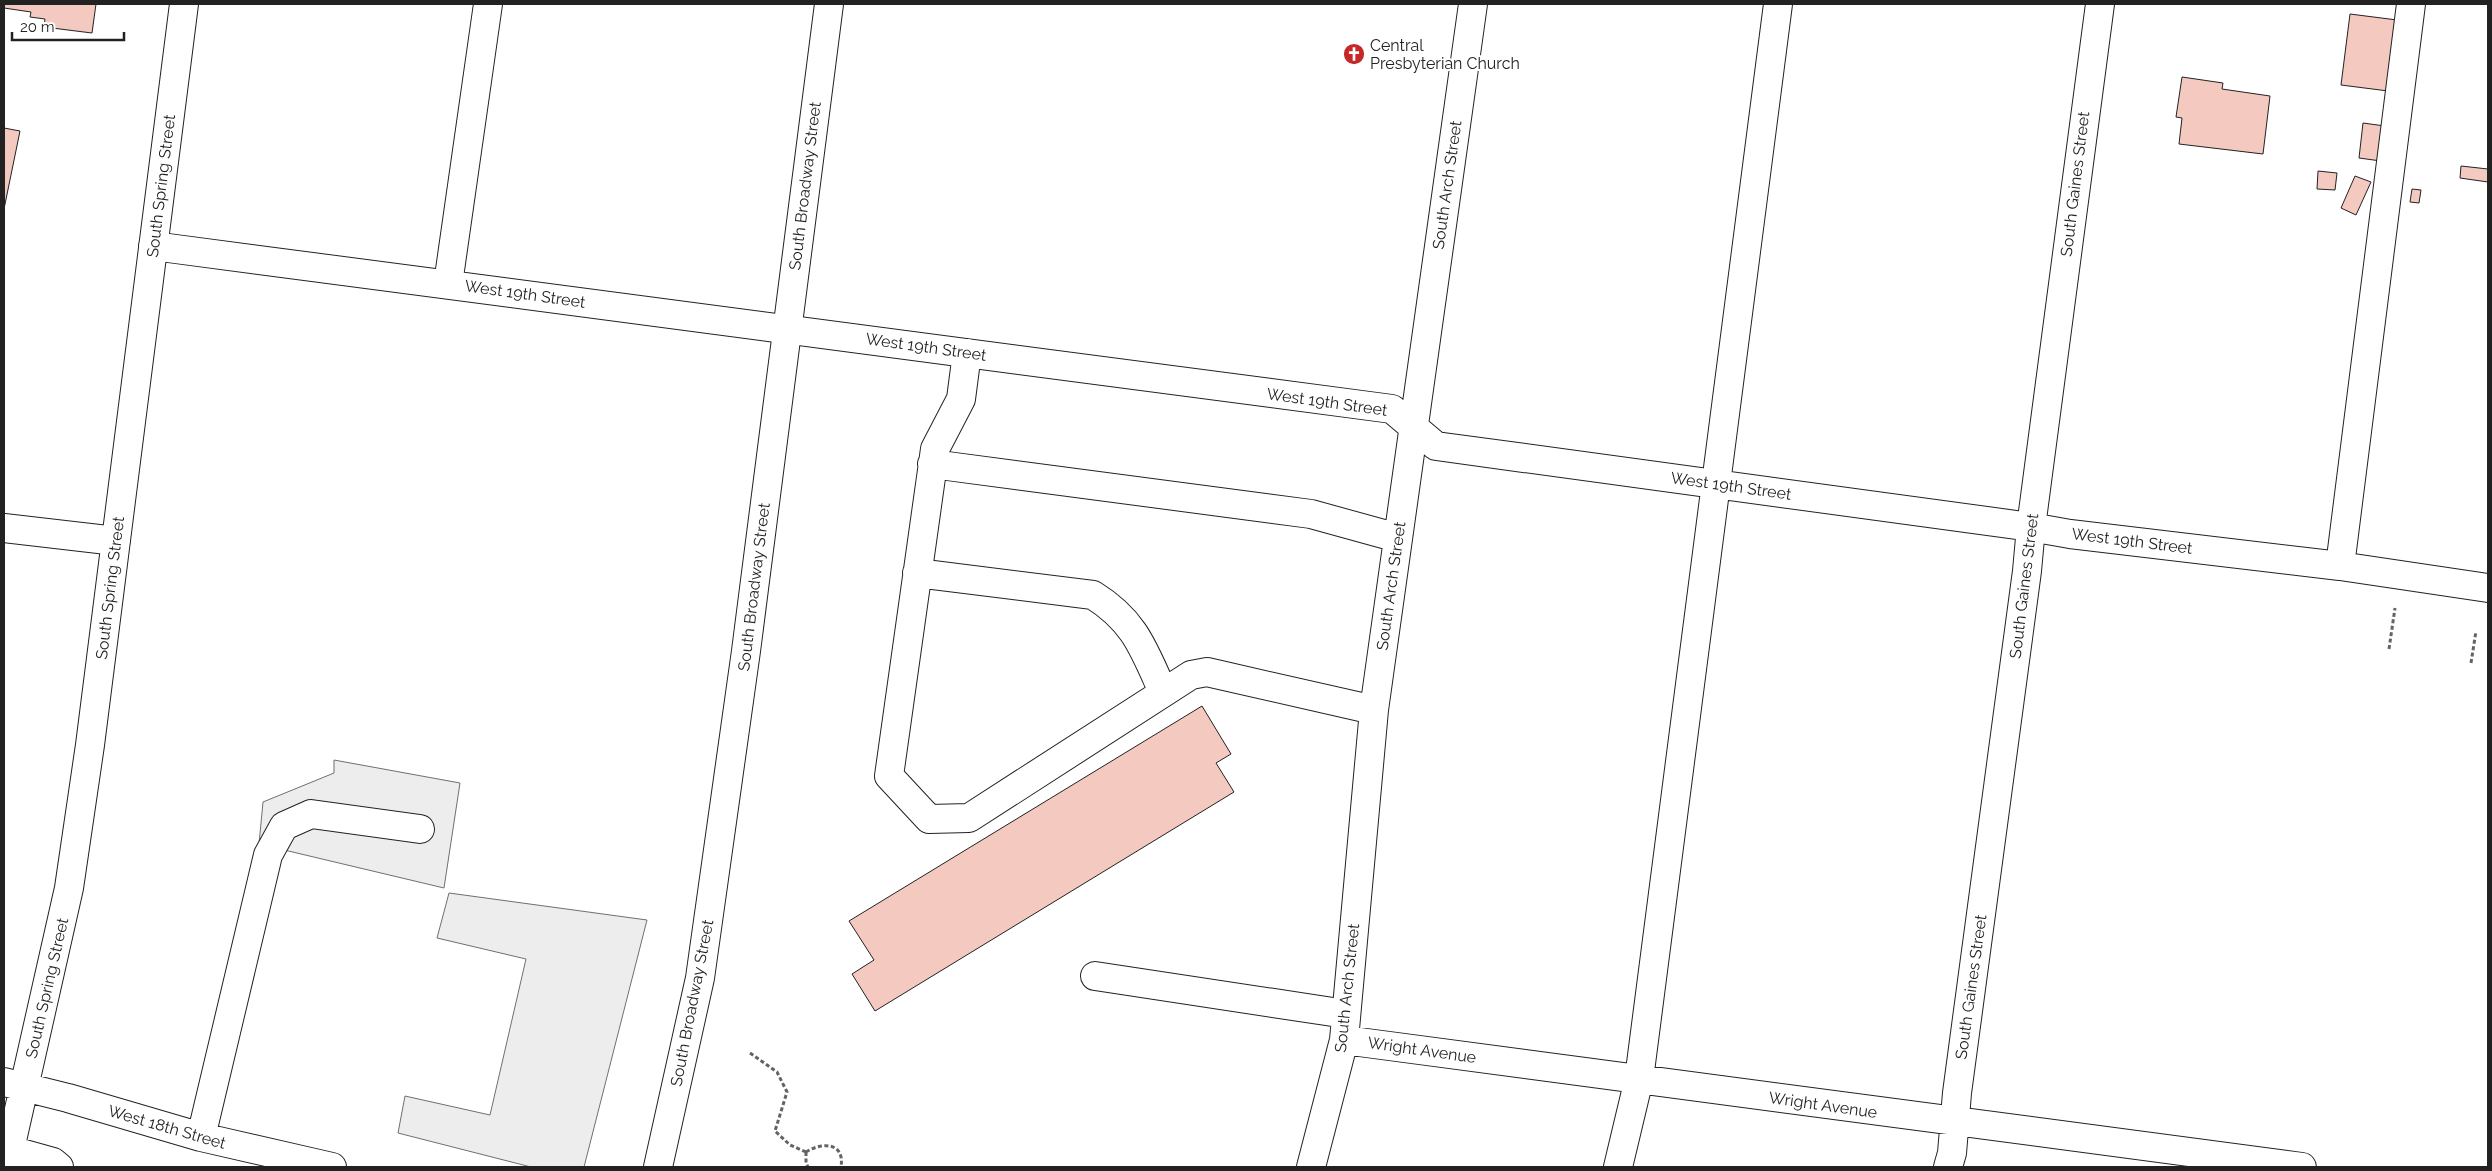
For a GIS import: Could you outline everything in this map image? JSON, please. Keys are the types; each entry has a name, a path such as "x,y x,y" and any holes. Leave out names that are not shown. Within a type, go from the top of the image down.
{"street":[{"name":"South Spring Street","path":"8,1159 15,1084 69,888 116,541 184,4"},
{"path":"448,284 488,4"},
{"name":"South Broadway Street","path":"658,1167 700,978 829,4"},
{"name":"South Arch Street","path":"1312,1167 1345,1027 1374,710 1412,428 1473,4"},
{"path":"1618,1167 1639,1079 1778,4"},
{"name":"South Gaines Street","path":"1948,1167 1952,1153 1958,1084 2026,581 2031,527 2100,4"},
{"path":"2340,566 2411,4"},
{"name":"West 19th Street","path":"153,246 1392,410 1436,446 2031,527 2070,534 2340,566 2488,588"},
{"path":"968,353 961,399 935,449 932,464 888,776 929,819 969,818 1191,675 1207,672 1374,710"},
{"path":"932,464 1311,514 1398,538"},
{"path":"4,528 116,541"},
{"path":"917,572 1094,595 1112,606 1128,622 1143,647 1163,692"},
{"path":"201,1138 268,855 284,826 311,814 420,829"},
{"name":"Wright Avenue","path":"1095,976 1345,1027 1639,1079 1955,1124 2302,1167"},
{"name":"West 18th Street","path":"15,1084 201,1138 332,1167"},
{"path":"8,1159 53,1162 59,1167"}],"path":[{"path":"2388,649 2401,575"},
{"path":"2470,663 2476,631"},
{"path":"750,1053 778,1072 787,1092 775,1131 790,1145 806,1152"},
{"path":"806,1152 822,1144 828,1145 838,1152 842,1159 841,1167"},
{"path":"806,1152 806,1164 808,1167"}],"shaded area":[{"path":"334,760 460,783 444,888 259,844 263,802 334,773"},
{"path":"449,893 647,920 584,1167 531,1167 398,1133 405,1096 490,1115 526,959 437,938"}],"building":[{"path":"4,4 96,4 92,33 44,27 45,19 30,17 31,12 4,8"},
{"path":"2350,14 2405,21 2396,92 2341,85"},
{"path":"2182,77 2223,83 2222,89 2270,96 2263,154 2179,144 2182,118 2176,117"},
{"path":"2363,123 2385,126 2381,161 2359,158"},
{"path":"4,128 20,131 4,209"},
{"path":"2461,166 2488,169 2488,182 2460,178"},
{"path":"2318,171 2337,173 2335,190 2317,189"},
{"path":"2355,176 2371,182 2356,215 2341,208"},
{"path":"2412,189 2421,190 2419,203 2410,202"},
{"path":"1202,706 1231,754 1216,763 1234,792 875,1011 852,974 874,960 849,921"}],"place":[{"name":"Central Presbyterian Church","path":"1354,54"}]}
